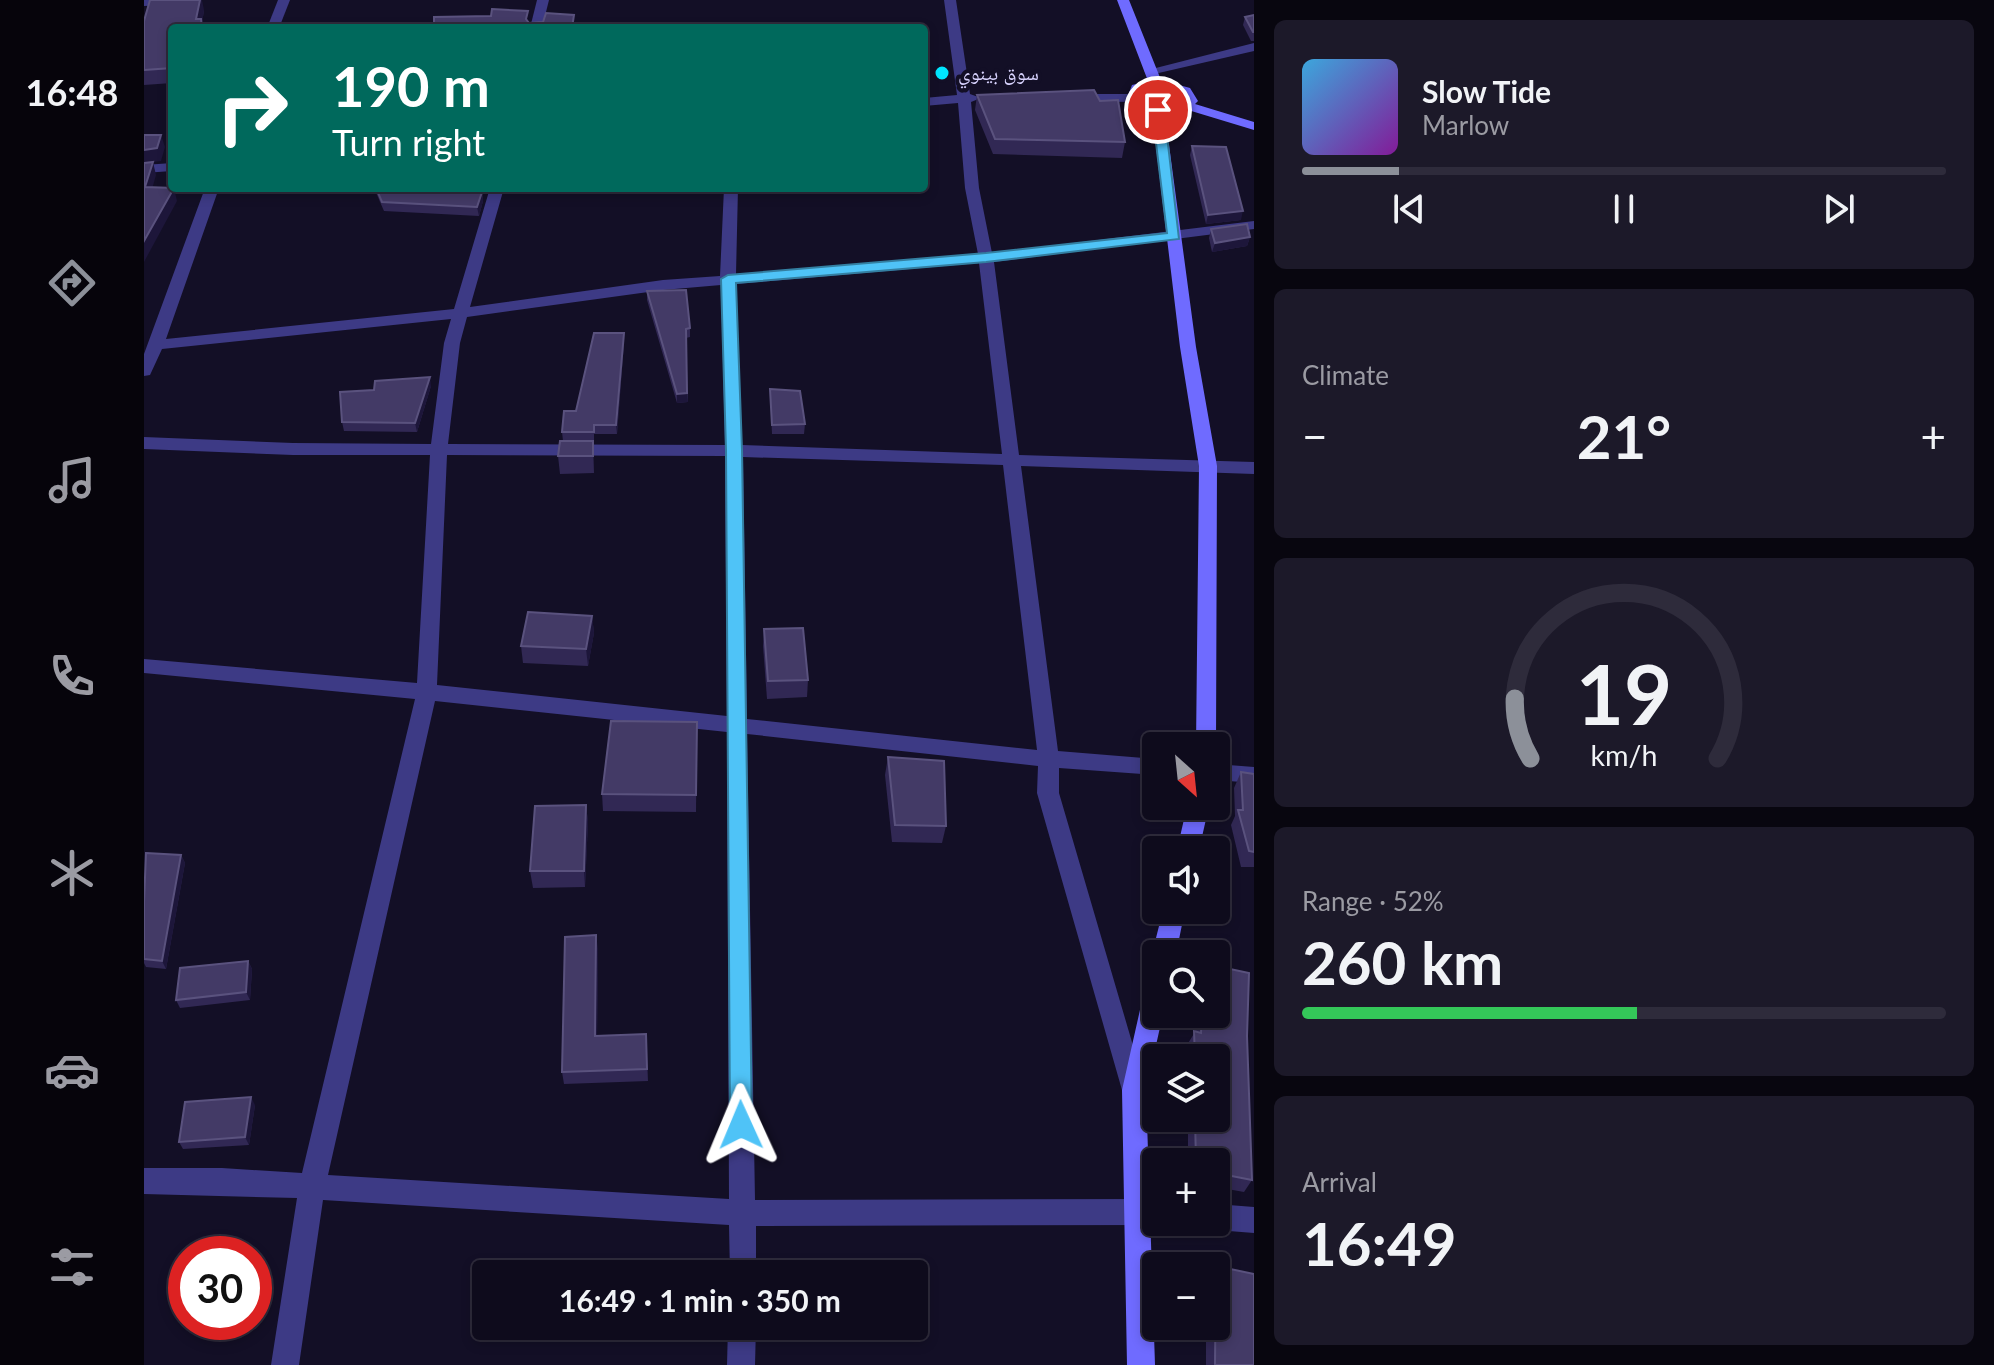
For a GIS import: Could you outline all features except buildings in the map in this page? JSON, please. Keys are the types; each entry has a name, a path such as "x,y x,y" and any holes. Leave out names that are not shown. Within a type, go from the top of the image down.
{"street":[{"path":"144,2 181,0"},
{"path":"275,24 284,0"},
{"path":"537,24 543,0"},
{"path":"950,0 959,47 961,98 972,188 986,258 1012,459 1049,759 1048,793 1134,1090 1142,1164"},
{"path":"1123,0 1153,77 1185,91 1191,101 1187,106"},
{"path":"1134,98 1137,88 1153,77 1254,47"},
{"path":"928,102 993,98"},
{"path":"1056,98 1134,98 1158,110 1187,106 1254,126"},
{"path":"1158,110 1208,466 1206,732"},
{"path":"144,169 168,167"},
{"path":"144,371 157,345 194,227 210,192"},
{"path":"285,1365 312,1187 427,692 439,449 452,343 496,192"},
{"path":"731,192 728,279 734,450 743,1260"},
{"path":"157,345 461,313 663,285 986,258 1254,225"},
{"path":"144,443 293,449 734,450 1254,468"},
{"path":"144,666 1142,766"},
{"path":"1230,773 1254,775"},
{"path":"1134,1090 1148,1028"},
{"path":"144,1181 312,1187 742,1213 1142,1211"},
{"path":"1230,1218 1254,1220"},
{"path":"1141,1365 1146,1236"},
{"path":"741,1365 742,1340"}],"place":[{"name":"سوق بينوي","path":"942,73"}],"route":[{"path":"741,1125 734,450 728,279 986,258 1174,237 1158,110"}]}
